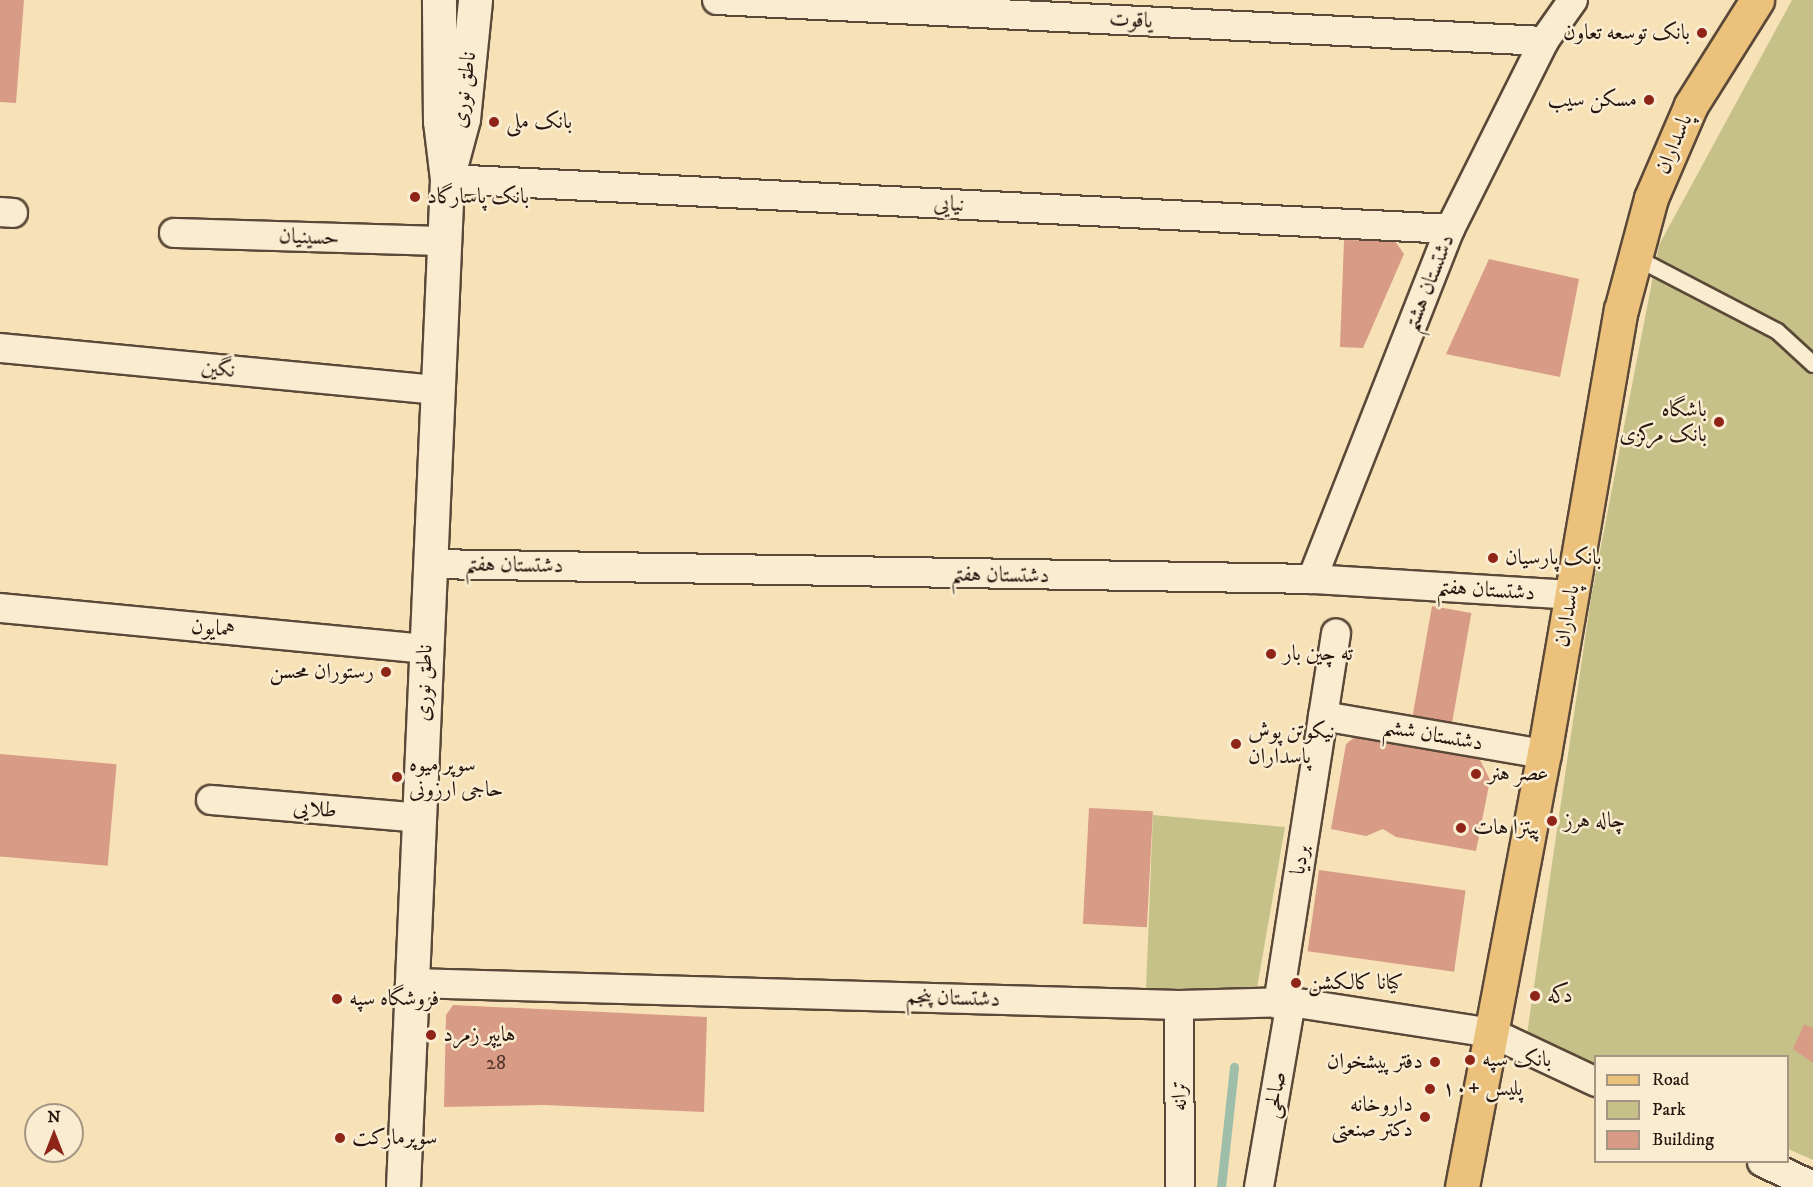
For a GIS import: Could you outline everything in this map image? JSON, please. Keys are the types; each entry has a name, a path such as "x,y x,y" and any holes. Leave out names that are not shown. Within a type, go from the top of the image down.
{"main road":[{"name":"پاسداران","path":"1462,1187 1544,754 1621,310 1651,198 1691,105 1757,0"}],"street":[{"name":"ناطق نوری","path":"403,1187 447,179 440,121 439,0"},
{"name":"ناطق نوری","path":"447,179 463,119 475,0"},
{"name":"یاقوت","path":"717,0 1242,13 1545,41"},
{"name":"دشتستان هشتم","path":"1312,579 1450,229 1545,41 1573,0"},
{"name":"نیایی","path":"447,179 1450,229"},
{"name":"حسینیان","path":"174,233 443,241"},
{"name":"نگین","path":"0,348 437,390"},
{"name":"دشتستان هفتم","path":"429,564 1312,579 1570,595"},
{"name":"همایون","path":"0,608 426,649"},
{"name":"بردیا","path":"1284,1003 1336,634"},
{"name":"دشتستان ششم","path":"1323,716 1544,754"},
{"name":"طلایی","path":"211,800 419,818"},
{"name":"دشتستان پنجم","path":"411,983 1179,1005 1284,1003 1492,1033 1594,1081"},
{"name":"صالحی","path":"1259,1187 1284,1003"},
{"name":"ترانه","path":"1179,1005 1180,1187"},
{"path":"1766,1163 1813,1186"}],"lane":[{"path":"1635,257 1777,331 1813,364"}],"green space":[{"name":"باشگاه بانک مرکزی","path":"1792,0 1813,0 1813,1160 1789,1149 1789,1055 1594,1055 1594,1064 1527,1034 1591,598 1659,245"},
{"path":"1153,815 1285,827 1257,988 1146,989"}],"building":[{"path":"0,0 24,0 16,103 0,102"},
{"path":"1344,240 1395,241 1404,254 1363,348 1340,347"},
{"path":"1489,259 1579,279 1560,377 1446,354"},
{"path":"1432,606 1471,613 1452,724 1412,717"},
{"path":"1359,734 1478,756 1490,780 1476,851 1396,837 1383,829 1366,836 1331,829 1346,744"},
{"path":"0,754 117,764 108,866 0,856"},
{"path":"1089,808 1153,811 1147,927 1083,924"},
{"path":"1319,870 1466,891 1454,972 1308,951"},
{"path":"453,1005 707,1017 704,1112 544,1105 444,1107 446,1015"},
{"path":"1804,1024 1813,1028 1813,1063 1793,1049"}],"waterway":[{"path":"1221,1187 1234,1067"}],"place":[{"name":"بانک توسعه تعاون","path":"1702,33"},
{"name":"مسکن سیب","path":"1649,100"},
{"name":"بانک ملی","path":"494,122"},
{"name":"بانک پاسارگاد","path":"415,197"},
{"name":"باشگاه بانک مرکزی","path":"1719,422"},
{"name":"بانک پارسیان","path":"1493,558"},
{"name":"ته چین بار","path":"1271,654"},
{"name":"رستوران محسن","path":"386,672"},
{"name":"نیکوتن پوش پاسداران","path":"1236,744"},
{"name":"عصر هنر","path":"1476,774"},
{"name":"سوپر میوه حاجی ارزونی","path":"397,777"},
{"name":"چاله هرز","path":"1552,821"},
{"name":"پیتزا هات","path":"1461,828"},
{"name":"کیانا کالکشن","path":"1296,983"},
{"name":"دکه","path":"1535,996"},
{"name":"فروشگاه سپه","path":"337,999"},
{"name":"هایپر زمرد","path":"431,1035"},
{"name":"بانک سپه","path":"1470,1060"},
{"name":"دفتر پیشخوان","path":"1435,1062"},
{"name":"پلیس +۱۰","path":"1430,1089"},
{"name":"داروخانه دکتر صنعتی","path":"1425,1117"},
{"name":"سوپرمارکت","path":"340,1138"}]}
